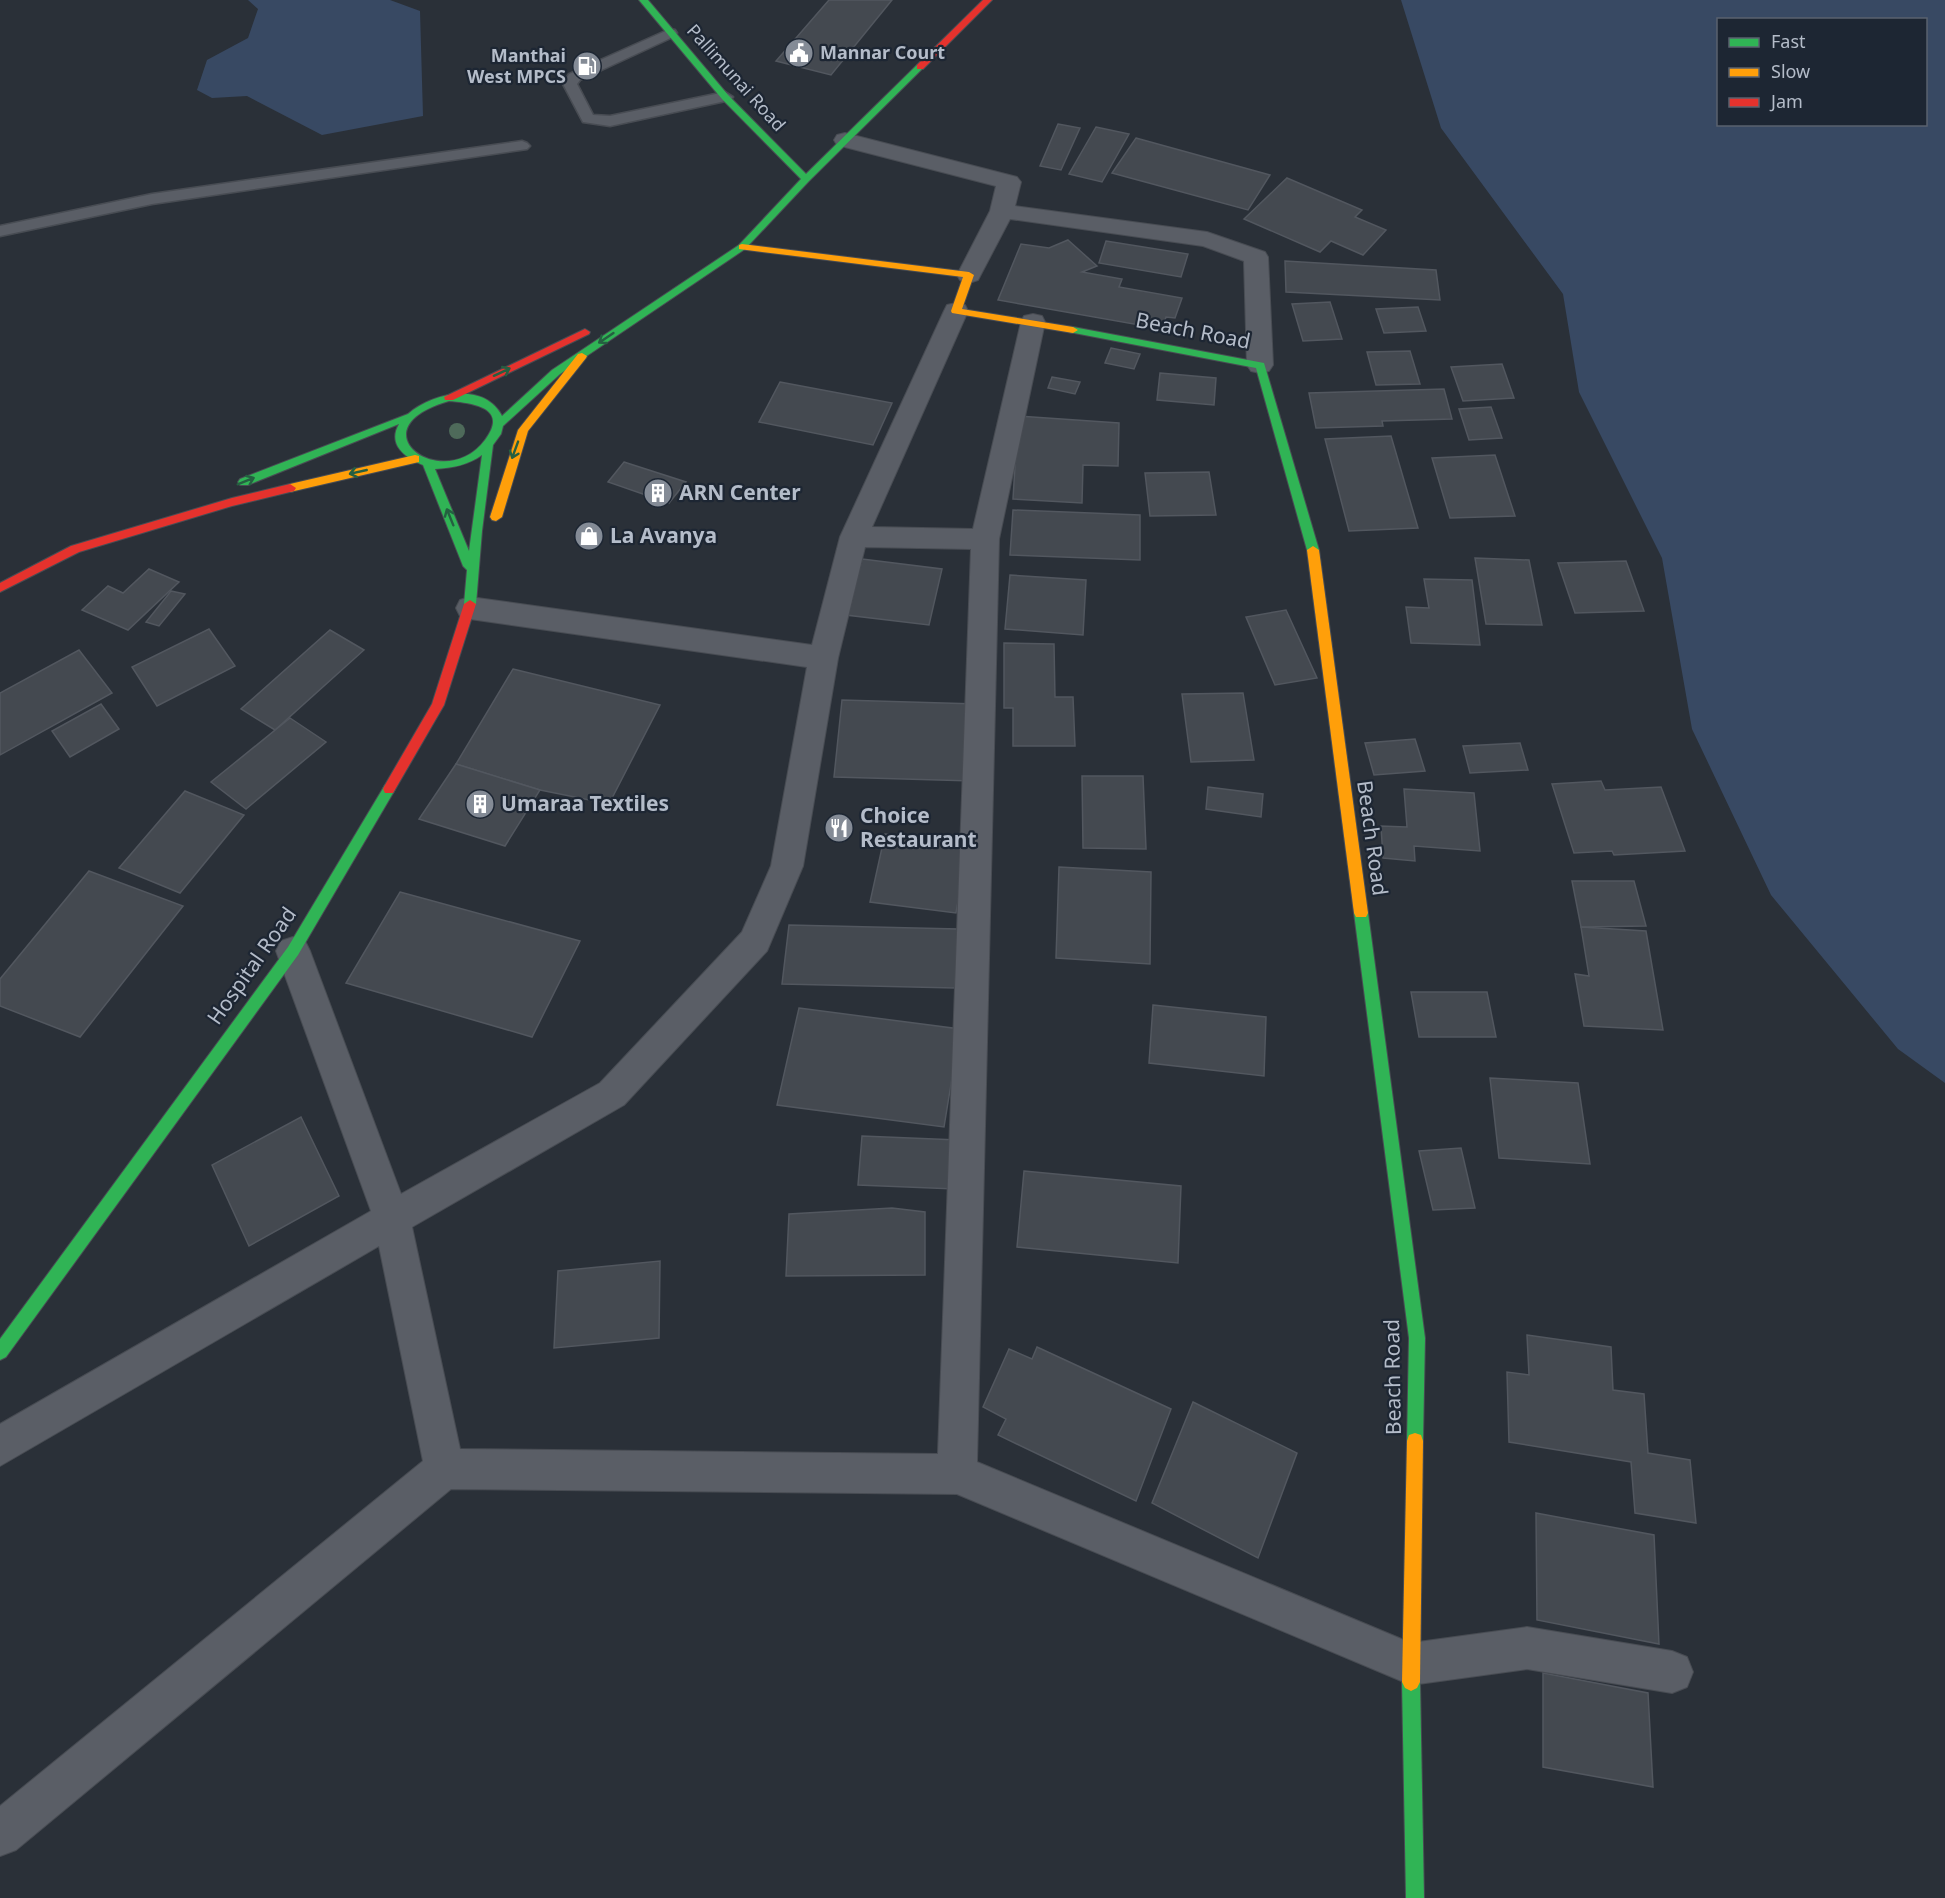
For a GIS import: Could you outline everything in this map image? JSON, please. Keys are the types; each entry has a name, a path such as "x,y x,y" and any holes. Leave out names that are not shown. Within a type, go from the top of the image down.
{"main road":[{"name":"Pallimunai Road","path":"643,0 725,97 806,179"},
{"path":"500,423 556,372 742,247 806,179 988,0"},
{"path":"742,247 969,275 956,311"},
{"path":"0,588 75,549 407,417 419,407 449,397 690,283"},
{"name":"Beach Road","path":"956,311 1034,322 1260,365 1314,555 1417,1338 1411,1664 1415,1898"},
{"name":"Hospital Road","path":"471,570 495,519 522,430 556,385 585,352"},
{"path":"407,417 399,440 404,451 414,459 428,464 459,463 489,447 498,435 500,423 495,410 484,402 466,397 449,397"},
{"name":"Hospital Road","path":"0,1352 293,951 438,705 470,608 471,570 489,447"},
{"path":"75,549 232,502 414,459"},
{"path":"428,464 471,570"}],"street":[{"path":"845,140 1009,182 1002,212 969,275"},
{"path":"1002,212 1207,239 1256,257 1260,365"},
{"path":"0,1446 612,1094 755,942 787,866 823,658 854,537 956,311"},
{"path":"957,1474 985,539 1034,322"},
{"path":"854,537 985,539"},
{"path":"470,608 823,658"},
{"path":"293,951 392,1219 444,1469"},
{"path":"0,1834 444,1469 957,1474 1411,1664 1527,1648 1672,1672"}],"lane":[{"path":"670,33 574,77 570,84 588,119 610,121 725,97"},
{"path":"0,231 152,199 522,146"}],"water":[{"path":"248,0 390,0 420,11 423,116 322,135 247,96 212,98 197,90 207,60 248,38 258,9"},
{"path":"1401,0 1945,0 1945,1083 1898,1049 1771,895 1692,729 1662,558 1579,392 1563,294 1441,128"}],"building":[{"path":"829,0 892,0 831,75 776,61"},
{"path":"1058,124 1080,128 1061,170 1040,166"},
{"path":"1096,127 1129,134 1102,182 1069,174"},
{"path":"1136,138 1270,175 1248,210 1112,173"},
{"path":"1287,178 1362,210 1355,217 1386,230 1363,255 1331,241 1320,252 1244,219"},
{"path":"1068,240 1097,266 1082,272 1122,279 1119,287 1182,298 1175,318 1166,317 1162,329 998,300 1021,244 1049,248"},
{"path":"1106,241 1188,254 1181,277 1099,263"},
{"path":"1285,261 1436,270 1440,300 1286,292"},
{"path":"1330,302 1342,339 1303,341 1292,304"},
{"path":"1418,307 1426,331 1384,333 1376,309"},
{"path":"1111,348 1140,354 1134,369 1105,363"},
{"path":"1410,351 1420,384 1376,385 1367,352"},
{"path":"1502,364 1514,398 1463,401 1451,367"},
{"path":"1160,373 1216,378 1214,405 1157,400"},
{"path":"1052,377 1080,382 1075,394 1048,388"},
{"path":"780,382 892,403 873,445 759,422"},
{"path":"1444,389 1452,419 1382,421 1383,426 1316,428 1309,393"},
{"path":"1491,407 1502,438 1469,440 1459,409"},
{"path":"1018,416 1119,423 1118,466 1083,465 1082,503 1013,499"},
{"path":"1391,436 1418,528 1349,531 1325,439"},
{"path":"1495,455 1515,516 1450,518 1432,458"},
{"name":"ARN Center","path":"624,462 686,482 669,503 608,482"},
{"path":"1209,472 1216,515 1150,516 1145,473"},
{"path":"1013,510 1140,515 1140,560 1010,555"},
{"path":"1475,558 1529,560 1542,625 1486,624"},
{"path":"862,559 942,569 929,625 846,615"},
{"path":"1626,561 1644,611 1575,613 1558,563"},
{"path":"149,569 179,582 128,630 82,610 108,586 123,593"},
{"path":"1010,575 1086,580 1083,635 1005,629"},
{"path":"1424,579 1472,580 1480,645 1411,643 1406,607 1429,608"},
{"path":"171,591 185,594 159,626 146,622"},
{"path":"1286,610 1317,678 1275,685 1246,617"},
{"path":"209,629 235,666 157,706 132,667"},
{"path":"330,630 364,650 275,730 241,709"},
{"path":"1004,643 1054,644 1055,697 1073,697 1075,746 1013,746 1013,708 1004,708"},
{"path":"79,650 112,693 0,755 0,693"},
{"path":"513,669 660,705 609,804 540,790 456,764"},
{"path":"1243,693 1254,760 1191,762 1182,694"},
{"path":"842,700 977,704 973,781 834,777"},
{"path":"101,704 119,729 70,757 52,731"},
{"path":"290,718 326,742 246,809 211,782"},
{"path":"1415,739 1425,771 1374,775 1365,743"},
{"path":"1520,743 1528,770 1470,773 1463,746"},
{"name":"Umaraa Textiles","path":"456,764 540,790 505,846 419,819"},
{"path":"1082,776 1143,776 1146,849 1083,848"},
{"path":"1601,781 1605,790 1661,787 1685,851 1614,855 1612,851 1574,853 1552,784"},
{"path":"1208,787 1263,794 1261,817 1206,809"},
{"path":"1404,789 1474,793 1480,851 1414,846 1415,861 1383,858 1381,826 1407,827"},
{"path":"185,791 244,815 180,893 119,868"},
{"path":"885,834 968,844 956,913 870,902"},
{"path":"1059,867 1151,872 1150,964 1056,958"},
{"path":"89,871 183,906 80,1037 0,1006 0,979"},
{"path":"1572,881 1634,881 1646,926 1581,927"},
{"path":"400,892 580,941 532,1037 346,983"},
{"path":"789,925 958,929 955,988 782,984"},
{"path":"1581,927 1646,931 1663,1030 1584,1026 1575,974 1589,976"},
{"path":"1411,992 1487,992 1496,1037 1419,1037"},
{"path":"1153,1005 1266,1017 1264,1076 1149,1063"},
{"path":"799,1008 960,1029 944,1127 777,1105"},
{"path":"1490,1078 1578,1083 1590,1164 1499,1158"},
{"path":"301,1117 339,1196 249,1246 212,1165"},
{"path":"862,1136 958,1140 955,1189 858,1185"},
{"path":"1461,1148 1475,1208 1433,1210 1419,1151"},
{"path":"1024,1171 1181,1186 1178,1263 1017,1247"},
{"path":"892,1208 925,1212 925,1275 786,1276 789,1214"},
{"path":"660,1261 659,1338 554,1348 558,1271"},
{"path":"1527,1335 1611,1347 1613,1390 1644,1394 1648,1453 1690,1460 1696,1523 1635,1513 1631,1462 1509,1442 1507,1372 1529,1375"},
{"path":"1037,1347 1171,1409 1136,1501 998,1435 1006,1419 983,1407 1009,1349 1032,1359"},
{"path":"1193,1402 1297,1453 1258,1558 1152,1503"},
{"path":"1536,1513 1654,1535 1659,1644 1537,1620"},
{"path":"1543,1673 1648,1693 1653,1787 1543,1767"}],"traffic: fast":[{"path":"643,0 725,97 806,179"},
{"path":"500,423 556,372 742,247 806,179 920,67"},
{"path":"1073,330 1260,365 1313,550"},
{"path":"449,397 476,400 493,408 498,420 496,434 486,447 471,458 452,465 433,465 413,457 403,447 400,437 402,428 417,411 449,397"},
{"path":"244,482 407,417"},
{"path":"470,604 476,531 489,447"},
{"path":"428,464 469,566"},
{"path":"0,1352 293,951 389,789"},
{"path":"1361,913 1417,1338 1415,1441"},
{"path":"1411,1682 1415,1898"}],"traffic: slow":[{"path":"742,247 969,275 956,311 1073,330"},
{"path":"496,517 523,430 582,356"},
{"path":"290,488 415,459"},
{"path":"1313,550 1361,913"},
{"path":"1411,1682 1415,1441"}],"traffic: jam":[{"path":"920,67 988,0"},
{"path":"449,397 585,332"},
{"path":"0,588 75,549 232,502 290,488"},
{"path":"389,789 438,705 470,604"}],"place":[{"name":"Mannar Court","path":"799,53"},
{"name":"Manthai West MPCS","path":"587,66"},
{"name":"ARN Center","path":"658,493"},
{"name":"La Avanya","path":"589,536"},
{"name":"Umaraa Textiles","path":"480,804"},
{"name":"Choice Restaurant","path":"839,828"}]}
